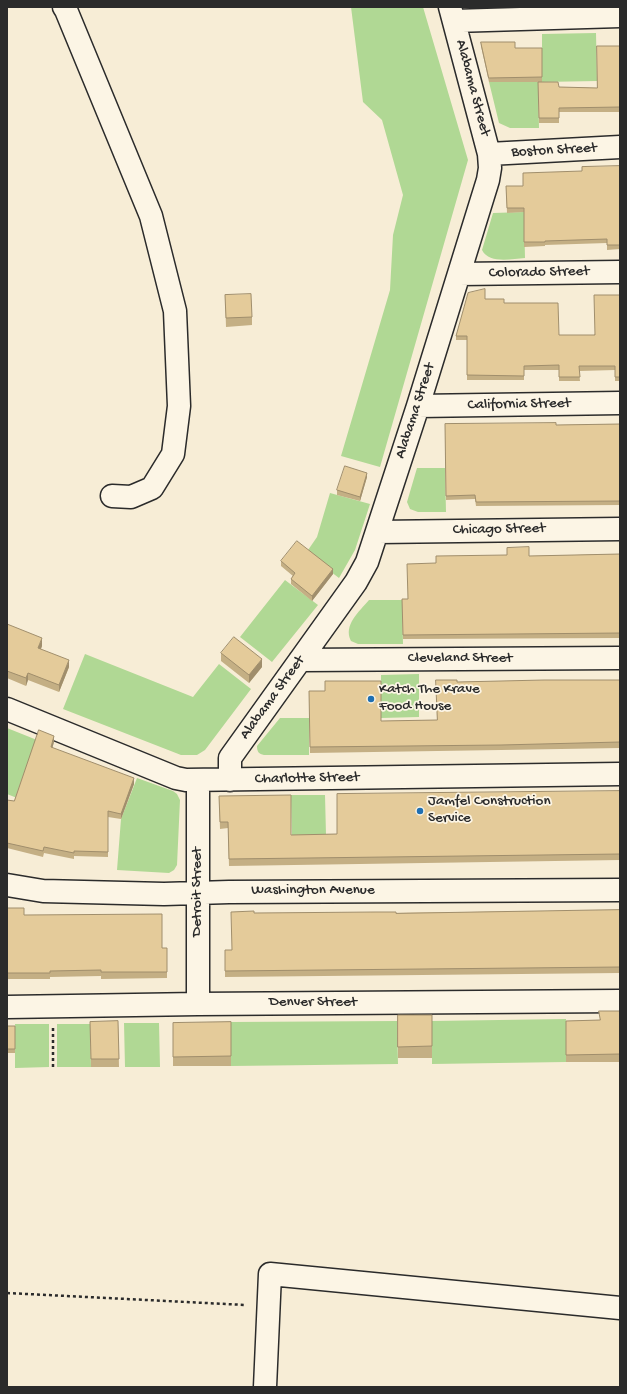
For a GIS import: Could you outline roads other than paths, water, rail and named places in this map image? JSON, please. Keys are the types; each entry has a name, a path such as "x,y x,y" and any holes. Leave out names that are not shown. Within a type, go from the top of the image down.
{"street":[{"path":"64,7 151,216 176,311 179,406 173,454 152,488 131,497 112,496"},
{"path":"452,14 620,16"},
{"name":"Alabama Street","path":"230,780 230,758 356,582 367,562 418,406 488,180 490,168 489,154 452,14"},
{"name":"Boston Street","path":"489,154 620,147"},
{"name":"Colorado Street","path":"459,274 620,272"},
{"name":"California Street","path":"418,406 620,403"},
{"name":"Chicago Street","path":"378,532 620,529"},
{"name":"Cleveland Street","path":"300,660 620,658"},
{"name":"Charlotte Street","path":"7,709 176,778 230,780 620,774"},
{"name":"Detroit Street","path":"198,780 198,1004"},
{"name":"Washington Avenue","path":"7,885 43,891 164,894 620,890"},
{"name":"Denver Street","path":"7,1007 620,1001"},
{"path":"265,1387 270,1274 620,1308"}],"place":[{"name":"Katch The Krave Food House","path":"371,699"},
{"name":"Jamfel Construction Service","path":"420,811"}]}
